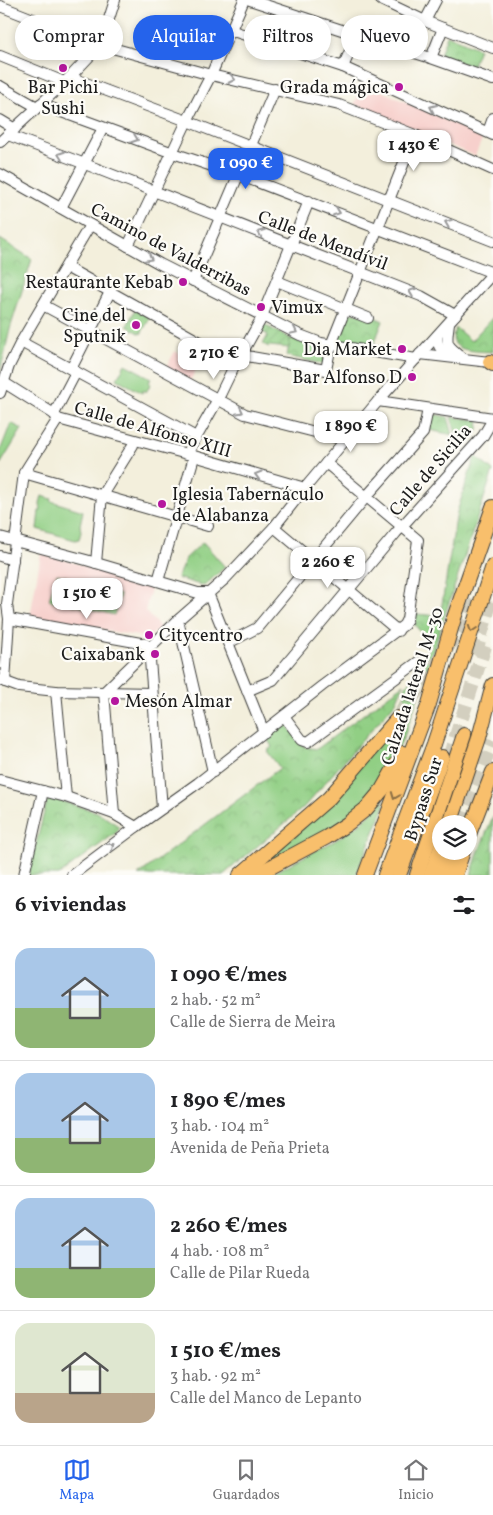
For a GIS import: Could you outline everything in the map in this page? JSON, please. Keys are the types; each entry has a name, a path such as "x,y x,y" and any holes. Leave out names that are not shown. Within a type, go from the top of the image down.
{"highway":[{"name":"Calzada lateral M-30","path":"365,875 429,704 454,618 493,507"},
{"path":"385,875 434,744 493,566"},
{"path":"256,875 327,837 347,824 366,809 382,790 411,735 454,618"},
{"path":"453,815 479,738 493,685"},
{"path":"240,875 329,798 398,718"},
{"name":"Bypass Sur","path":"418,875 464,735"},
{"name":"Bypass Sur","path":"399,875 442,757"},
{"path":"476,815 493,772"},
{"path":"456,815 460,794"},
{"path":"431,875 436,860"},
{"path":"442,875 446,860"},
{"path":"455,875 460,860"}],"street":[{"path":"109,15 113,0"},
{"path":"234,21 244,0"},
{"path":"250,0 341,30"},
{"path":"381,0 412,15"},
{"path":"428,15 436,0"},
{"path":"0,6 24,15"},
{"path":"428,22 493,48"},
{"path":"432,58 443,28"},
{"path":"234,31 343,68 490,134 493,118"},
{"path":"123,50 211,75 339,104 416,135 493,170"},
{"path":"0,56 187,121 493,241"},
{"path":"428,57 493,80"},
{"path":"7,135 86,60"},
{"path":"128,246 217,60"},
{"path":"343,68 346,60"},
{"path":"0,86 39,106 239,175 493,273 378,401 274,527 225,579 178,620 104,692"},
{"path":"193,281 275,89"},
{"name":"Calle de Mendívil","path":"0,120 7,135 421,296 452,319"},
{"path":"61,208 103,128"},
{"path":"66,267 110,292 239,358 326,370 331,345 416,135"},
{"name":"Camino de Valderribas","path":"0,174 193,281 300,335 331,345 418,356 464,358"},
{"path":"158,581 178,517 196,437 262,316 309,201"},
{"path":"0,393 9,366 21,342 90,225"},
{"path":"277,281 368,318"},
{"path":"110,292 90,330 56,417 24,473 16,542 4,604 10,619 2,681 19,688 56,691 152,693"},
{"path":"43,305 245,414 346,440"},
{"path":"452,319 447,342 450,348 464,358"},
{"name":"Camino de Valderribas","path":"437,336 437,345 450,355 492,364"},
{"path":"21,342 196,437"},
{"name":"Calle de Alfonso XIII","path":"3,382 56,417 305,488"},
{"path":"378,401 493,418"},
{"path":"228,643 257,628 423,432 428,409"},
{"name":"Calle de Sicilia","path":"247,691 273,680 402,527 483,436 493,418"},
{"path":"96,562 102,496 133,445 134,440"},
{"path":"72,875 136,826 213,772 322,686 404,626 407,619 418,540 326,464"},
{"path":"24,473 208,526"},
{"path":"274,527 398,631"},
{"path":"0,537 96,562 198,593 208,593"},
{"path":"0,556 13,560"},
{"path":"208,593 264,732"},
{"path":"10,619 146,644 149,648 162,808"},
{"path":"178,620 213,772"},
{"path":"284,716 302,740 308,742 418,662"},
{"path":"56,691 66,798"},
{"path":"104,692 114,814"},
{"path":"0,780 44,791 114,814 136,826"},
{"path":"24,875 44,791"}],"shaded area":[{"path":"364,83 483,137 475,156 354,104"},
{"path":"175,351 199,364 190,381 166,368"},
{"path":"41,553 152,585 145,611 160,627 149,638 30,617"}],"green space":[{"path":"447,35 479,49 472,67 440,55"},
{"path":"0,239 32,259 10,329 0,373"},
{"path":"135,310 150,318 141,334 127,326"},
{"path":"347,313 370,315 383,321 373,346 336,340"},
{"path":"493,317 493,352 471,351 458,346 454,342 453,336 456,328 471,341"},
{"path":"264,325 290,338 289,348 269,347 263,344 268,335 261,331"},
{"path":"290,338 325,351 323,364 287,356"},
{"path":"125,364 151,378 149,382 151,384 146,392 144,390 142,393 117,379"},
{"path":"432,414 448,417 453,435 429,430"},
{"path":"451,417 479,420 478,430 472,441 457,436"},
{"path":"11,423 22,429 0,465 0,451"},
{"path":"475,456 493,471 418,696 404,692 406,686 422,670 421,660 432,646 415,625 416,614 440,616 457,512"},
{"path":"42,496 52,499 51,501 83,511 79,539 75,540 37,529"},
{"path":"203,542 225,567 204,586 177,578 186,558"},
{"path":"57,574 73,578 65,604 49,600"},
{"path":"76,583 120,595 114,615 70,604"},
{"path":"404,684 396,702 303,808 223,875 138,875 280,768 267,751 272,747 266,737 285,723 305,747 317,749"},
{"path":"405,694 418,697 405,734 386,774 362,805 336,827 252,871 321,811 395,714"},
{"path":"48,797 97,812 119,828 117,832 59,875 28,875"},
{"path":"384,799 384,808 356,875 269,875 336,840 362,822"},
{"path":"493,816 493,875 471,875"}],"tunnel":[{"path":"475,655 493,594"},
{"path":"398,718 464,624 479,598"},
{"path":"436,798 485,646"},
{"path":"463,815 493,741"},
{"path":"409,875 422,840"}],"place":[{"name":"Bar Pichi Sushi","path":"63,68"},
{"name":"Grada mágica","path":"399,87"},
{"name":"Restaurante Kebab","path":"183,282"},
{"name":"Vimux","path":"261,307"},
{"name":"Cine del Sputnik","path":"136,325"},
{"name":"Dia Market","path":"402,349"},
{"name":"Bar Alfonso D","path":"412,377"},
{"name":"Iglesia Tabernáculo de Alabanza","path":"162,504"},
{"name":"Citycentro","path":"149,635"},
{"name":"Caixabank","path":"155,654"},
{"name":"Mesón Almar","path":"115,701"}]}
